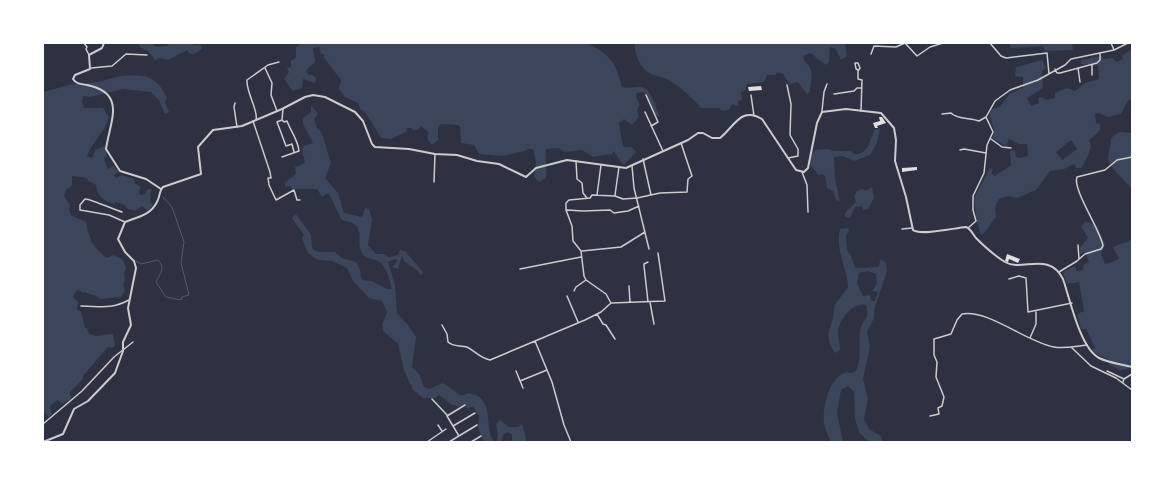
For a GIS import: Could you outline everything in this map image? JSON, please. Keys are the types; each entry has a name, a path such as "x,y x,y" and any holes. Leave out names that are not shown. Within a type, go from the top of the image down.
{"street":[{"path":"84,43 89,55 91,68"},
{"path":"89,55 102,48 104,43"},
{"path":"871,54 874,46 896,48 904,43 917,56 932,46 943,43"},
{"path":"951,43 958,43"},
{"path":"990,43 1003,58 1048,53 1049,74"},
{"path":"1111,43 1114,50"},
{"path":"942,114 951,113 954,116 979,121 986,117 995,101 1010,90 1033,82 1049,74 1055,69 1065,65 1071,59 1114,50 1127,43"},
{"path":"1055,69 1057,73 1060,73 1098,63 1100,53"},
{"path":"147,55 126,54 112,66 91,68 75,75 73,79 76,83 102,90 112,102 114,109 106,150 119,170 123,173 146,178 161,189"},
{"path":"279,62 276,61 247,80 248,92 258,115 255,121 270,172 271,178 268,178 269,185 276,200 294,190 297,200 300,200"},
{"path":"1092,64 1092,75"},
{"path":"265,68 272,83 272,95 277,111"},
{"path":"1078,68 1080,82"},
{"path":"858,70 858,79 862,80 861,111"},
{"path":"122,212 103,206 89,198 82,201 80,205 80,210 108,215 125,222 138,219 152,210 158,201 161,189 167,185 201,174 198,156 199,144 214,130 237,127 255,121 308,95 325,97 355,112 363,121 372,144 375,147 409,149 435,154 453,154 510,168 519,175 526,177 536,168 567,160 625,168 681,143 700,132 712,138 720,138 738,118 754,116 762,119 796,170 802,172 806,171 808,168 817,123 822,112 824,92 827,84"},
{"path":"787,86 791,104 790,135 798,151 798,156 788,158"},
{"path":"834,94 854,91 857,88 862,88"},
{"path":"646,95 658,122 651,126"},
{"path":"751,95 754,116"},
{"path":"235,103 234,108 237,127"},
{"path":"282,109 282,120"},
{"path":"822,112 846,109 881,113 894,128 896,140 895,161 906,198 912,228 916,232 968,228 976,222 973,210 973,196 984,174 987,145 991,139 992,129 986,121 986,117"},
{"path":"645,112 663,151"},
{"path":"282,120 277,122 286,146 292,144 294,152"},
{"path":"282,120 287,122 298,144 299,151 282,157"},
{"path":"991,139 1002,147 1011,148"},
{"path":"611,303 606,294 586,280 583,273 581,251 573,241 572,226 566,210 566,203 569,200 587,199 592,194 615,196 621,199 688,191 688,179 692,178 692,175 681,143"},
{"path":"960,150 964,149 986,153"},
{"path":"434,182 435,154"},
{"path":"1058,272 1085,254 1101,249 1103,246 1076,179 1079,176 1105,170 1117,160 1132,157"},
{"path":"643,159 651,195"},
{"path":"576,161 577,179 582,183 583,193 587,199"},
{"path":"597,195 601,164"},
{"path":"632,166 648,249"},
{"path":"615,196 619,167"},
{"path":"802,172 807,184 808,212"},
{"path":"566,210 610,210 614,213 628,211 639,206"},
{"path":"43,442 64,432 74,409 88,400 115,373 123,351 123,342 131,324 128,310 136,266 118,239 125,222"},
{"path":"902,229 912,228"},
{"path":"968,228 976,237 1005,262 1015,265 1042,264 1058,272 1063,279 1072,303 1077,323 1092,354 1099,358 1132,367"},
{"path":"581,251 621,247 645,232"},
{"path":"1078,245 1079,259"},
{"path":"442,325 446,332 448,342 466,347 481,357 490,360 578,323 596,314 611,303 666,300 658,253"},
{"path":"520,269 582,257"},
{"path":"648,262 644,264 644,266 654,324"},
{"path":"1009,279 1019,276 1026,278 1028,312 1036,312 1072,303"},
{"path":"574,291 576,287 586,280"},
{"path":"629,286 630,302"},
{"path":"567,296 578,323"},
{"path":"80,306 109,307 121,304 131,299"},
{"path":"1030,338 1036,324 1036,312"},
{"path":"930,416 939,414 938,408 942,406 944,397 936,376 937,362 934,355 934,339 951,334 957,320 961,315 971,313 980,315 1030,338 1054,347 1072,348 1087,345"},
{"path":"596,314 603,324 607,326 615,339"},
{"path":"535,341 547,370 571,442"},
{"path":"43,424 82,391 107,363 133,342"},
{"path":"1072,348 1091,366 1123,382 1132,390"},
{"path":"520,381 547,370"},
{"path":"516,371 523,388"},
{"path":"1107,371 1124,379"},
{"path":"1123,382 1124,379 1132,374"},
{"path":"432,399 447,416 459,436"},
{"path":"447,416 465,406"},
{"path":"453,426 474,413"},
{"path":"438,425 442,431"},
{"path":"449,442 477,425"},
{"path":"427,442 446,429"},
{"path":"471,442 481,436"}],"shaded area":[{"path":"138,43 152,43 156,47 167,46 168,43 192,43 194,45 200,44 202,49 194,54 190,54 187,50 168,60 159,58 155,60 148,51 141,48"},
{"path":"302,43 587,43 601,51 611,60 620,78 622,87 641,87 648,91 660,116 656,116 644,92 637,93 636,97 640,105 637,110 639,117 632,125 624,119 619,123 623,147 632,147 636,152 624,165 614,151 612,154 593,157 582,150 564,152 559,148 546,149 546,178 539,182 534,177 536,162 533,149 502,156 479,154 474,145 461,143 460,127 458,125 441,124 438,127 438,140 432,145 428,140 428,132 421,126 418,130 407,128 406,132 391,139 381,138 365,112 361,110 358,103 345,97 339,89 341,80 324,58 324,54 321,54 319,47 313,48 315,61 306,71 309,75 311,74 316,78 315,83 303,79 302,88 293,91 284,79 289,72 287,68 291,67 291,61 296,58 296,47"},
{"path":"635,43 845,43 847,56 841,60 836,49 830,47 829,62 826,65 810,53 803,56 812,72 810,92 807,94 798,82 790,84 783,74 778,72 775,75 767,75 764,82 747,84 745,91 741,92 742,100 738,101 738,106 732,104 729,110 722,111 719,108 701,108 688,94 672,82 647,72 638,60 635,51"},
{"path":"1009,43 1072,43 1073,50 1045,51 1043,46 1011,48"},
{"path":"1132,49 1132,98 1127,102 1121,114 1108,117 1099,113 1095,114 1096,123 1100,124 1100,130 1089,141 1091,146 1083,166 1081,168 1076,168 1074,164 1064,169 1050,171 1036,190 1017,198 1008,196 999,199 995,208 996,217 981,235 977,222 974,198 990,168 993,169 991,174 995,176 1011,165 1010,151 1015,150 1016,157 1019,158 1028,156 1027,144 1019,144 1009,139 1006,146 993,138 994,129 989,114 992,109 1000,107 1009,94 1023,88 1023,77 1015,76 1016,67 1042,60 1046,68 1042,71 1043,88 1027,98 1031,106 1039,103 1038,98 1042,97 1046,100 1055,98 1055,93 1067,88 1075,91 1085,83 1099,79 1098,65 1081,64 1081,60 1102,56 1104,59 1113,58 1116,62 1123,59 1122,56","holes":["1071,140 1077,149 1062,160 1056,152"]},
{"path":"136,75 154,80 163,90 167,98 165,102 169,112 165,114 159,100 151,92 123,89 90,97 83,96 82,102 84,108 103,108 109,117 107,123 87,156 92,158 95,150 105,146 107,155 104,160 108,169 114,166 118,172 114,175 116,178 122,175 134,179 135,183 140,187 139,193 141,195 145,194 148,189 151,189 150,202 153,205 148,211 142,206 135,211 116,202 114,204 110,203 101,198 96,185 88,181 87,178 72,176 72,186 66,190 64,196 70,205 69,209 71,215 86,222 92,243 98,251 107,258 113,255 122,259 126,267 124,274 125,281 123,284 125,291 121,297 100,299 79,290 76,291 73,297 78,302 77,310 81,311 85,328 87,328 89,334 96,336 113,334 115,346 112,348 108,347 83,376 83,379 70,392 71,399 62,404 58,400 50,406 52,414 49,417 43,411 43,92 73,84 98,82 120,76"},
{"path":"311,105 318,114 314,119 317,128 322,133 331,163 325,178 338,193 344,213 362,217 365,208 369,209 372,220 368,245 376,254 383,254 389,257 398,255 400,250 405,251 423,272 421,276 417,270 405,262 402,256 398,269 392,267 397,260 395,259 388,262 395,285 397,313 416,337 412,367 419,374 424,387 429,389 443,383 460,395 465,395 467,393 476,395 482,399 487,410 491,436 494,442 484,442 478,428 479,416 473,406 468,409 465,404 458,407 452,405 439,395 435,398 423,398 413,390 404,370 398,344 383,331 382,325 387,312 382,301 369,298 353,281 347,268 332,261 318,260 308,253 302,238 304,235 292,218 296,214 311,235 312,247 314,250 318,252 335,252 342,258 356,262 360,270 361,277 364,281 372,281 385,288 392,289 384,266 378,261 363,255 360,249 359,230 353,223 342,220 329,194 322,197 317,189 292,189 290,186 285,187 285,182 296,174 295,167 305,163 302,150 303,146 313,143 303,124 303,118 311,112"},
{"path":"880,128 877,143 870,155 854,161 843,156 834,157 835,179 840,201 836,200 833,191 827,188 825,176 821,174 819,176 810,164 812,154 815,150 829,149 833,151 851,151 854,154 859,154 865,150 870,143 874,130"},
{"path":"1119,132 1132,133 1132,189 1108,161 1111,138"},
{"path":"872,187 874,198 868,209 863,210 862,206 855,207 850,218 845,217 845,213 856,202 854,196 857,191 862,189 866,191"},
{"path":"1086,221 1097,226 1105,244 1101,254 1105,264 1119,258 1113,248 1127,242 1132,238 1132,363 1127,369 1120,370 1108,364 1108,359 1094,353 1092,350 1095,348 1086,329 1081,329 1077,314 1084,311 1079,282 1067,284 1063,272 1075,266 1077,271 1083,270 1084,264 1089,262 1085,252 1080,254 1080,248 1088,238 1081,226"},
{"path":"848,228 849,231 846,235 847,250 851,255 855,268 878,267 881,259 886,263 887,271 874,310 874,318 867,332 870,347 863,379 868,399 864,419 869,429 881,436 883,442 869,442 859,432 855,419 854,392 848,386 841,390 837,413 843,442 831,442 824,424 824,410 831,386 841,375 847,372 851,373 856,371 859,356 860,331 862,324 867,317 866,305 856,306 848,312 839,326 838,331 840,350 835,353 829,340 834,306 848,287 839,244 840,229","holes":["868,271 876,274 877,283 872,291 878,292 875,301 871,301 870,295 863,296 857,283 859,273"]},
{"path":"500,420 509,427 518,427 522,424 527,442 512,442 512,435 507,432 503,435 501,442 497,442 498,433 496,424"}],"building":[{"path":"761,86 762,90 749,91 748,87"},
{"path":"879,117 882,117 886,123 877,126 878,128 875,128 873,123 880,121"},
{"path":"917,167 917,170 902,172 902,168"},
{"path":"1007,254 1020,259 1018,263 1009,259 1008,262 1005,261"}],"waterway":[{"path":"136,261 141,264 158,260 162,266 162,269 156,282 166,297 181,300 182,297 189,295 181,263 184,242 172,207 163,197"}]}
